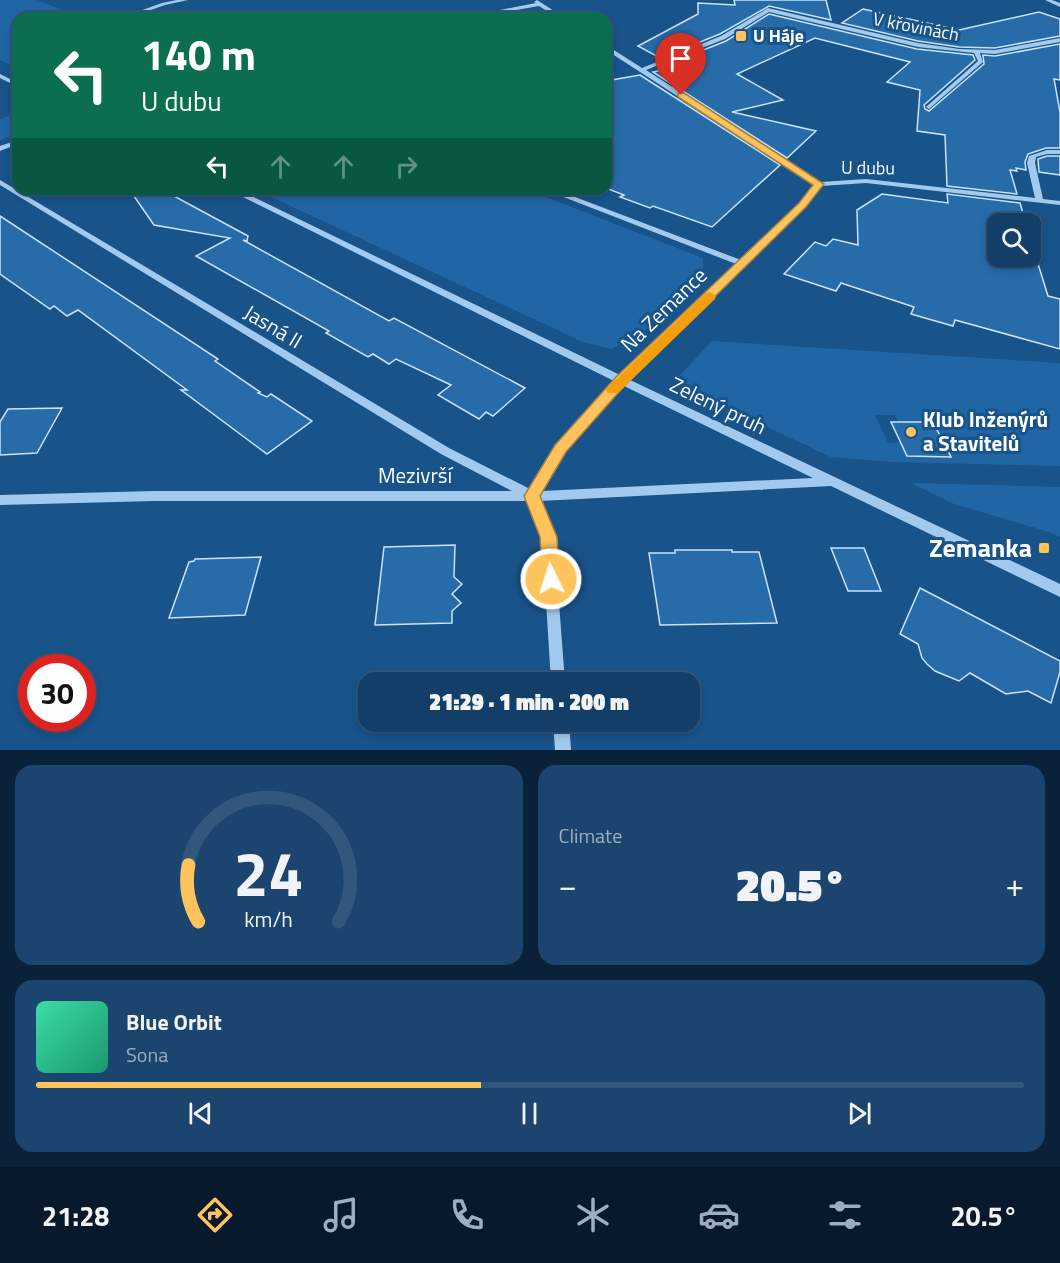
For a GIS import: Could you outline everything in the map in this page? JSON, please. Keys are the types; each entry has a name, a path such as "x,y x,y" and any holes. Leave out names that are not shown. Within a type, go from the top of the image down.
{"street":[{"path":"138,12 163,2 185,0"},
{"path":"534,0 553,12"},
{"path":"641,70 697,51 732,34 768,10 767,0"},
{"path":"1048,0 1060,5"},
{"path":"495,12 540,4"},
{"name":"V křovinách","path":"768,10 918,45 976,52 1027,48 1060,40"},
{"name":"U dubu","path":"612,51 819,184 866,181 1060,204"},
{"path":"929,107 981,61 976,52"},
{"path":"1040,201 1031,163 1033,156 1047,152 1060,152"},
{"name":"Na Zemance","path":"532,496 561,448 621,380 803,205 819,184"},
{"name":"Jasná II","path":"22,195 445,451 532,496"},
{"name":"Zelený pruh","path":"243,195 830,482 1060,591"},
{"path":"564,195 741,263"},
{"name":"Mezivrší","path":"0,500 154,496 532,496 830,482"},
{"path":"532,496 548,537 557,672"},
{"path":"562,732 563,750"}],"shaded area":[{"path":"0,0 37,0 67,12 12,12 12,66 0,60"},
{"path":"12,115 12,135 0,140 0,119"},
{"path":"267,195 540,195 703,258 703,274 639,336 611,349 583,342"},
{"path":"712,341 1060,363 1060,466 893,462 831,457 691,391 679,376","holes":["875,415 895,415 899,422 933,422 951,457 907,456 900,442 888,443"]},
{"path":"911,483 1060,487 1060,537 954,504"}],"building":[{"path":"734,0 826,0 831,20 769,6 720,34 660,58 638,46 698,14 698,3 735,5"},
{"path":"863,9 959,30 1039,12 1060,19 1060,36 995,48 959,47 918,41 842,23"},
{"path":"769,14 917,49 973,55 975,60 924,105 929,111 984,64 983,55 995,56 1060,44 1060,80 1054,79 1060,112 1060,148 1046,148 1028,154 1025,162 1026,170 1016,168 1017,171 1010,170 1017,194 947,186 945,135 917,131 920,90 887,82 910,62 815,38 737,74 783,100 732,112 816,131 787,158 653,72 675,67 668,64 726,41"},
{"path":"640,75 780,165 712,227 620,197 624,195 612,190 612,80"},
{"path":"1060,156 1060,175 1039,172 1038,159"},
{"path":"882,194 948,203 947,194 1020,203 1023,213 987,213 987,267 1039,267 1048,296 1060,299 1060,349 955,320 953,326 911,314 914,307 841,283 836,291 784,274 815,242 826,246 833,239 858,245 857,210"},
{"path":"133,195 172,195 248,236 247,241 243,240 389,321 394,318 525,388 493,416 486,412 479,419 438,395 451,385 396,359 389,364 373,354 368,357 326,333 329,331 196,256 230,238 154,225"},
{"path":"0,216 218,359 215,361 260,392 258,393 267,397 271,394 312,421 267,454 181,390 187,390 78,310 67,316 54,306 50,309 0,274"},
{"path":"62,408 37,453 0,455 0,422 8,409"},
{"name":"Klub Inženýrů a Stavitelů","path":"891,422 933,422 951,457 907,456"},
{"path":"455,545 454,577 462,584 452,594 461,603 452,611 452,623 375,625 384,547"},
{"path":"831,548 864,548 881,591 848,591"},
{"path":"675,550 759,552 777,623 660,625 649,553 675,553"},
{"path":"261,557 245,615 169,618 189,562 195,559"},
{"path":"920,588 1060,661 1060,672 1051,703 1028,691 1006,694 970,673 959,681 935,671 927,664 922,658 918,644 900,634"}],"slow traffic":[{"path":"613,390 710,296"}],"place":[{"name":"U Háje","path":"741,36"},
{"name":"Klub Inženýrů a Stavitelů","path":"911,432"},
{"name":"Zemanka","path":"1044,548"}],"route":[{"path":"551,579 548,537 532,496 561,448 621,380 803,205 819,184 681,95"}]}
